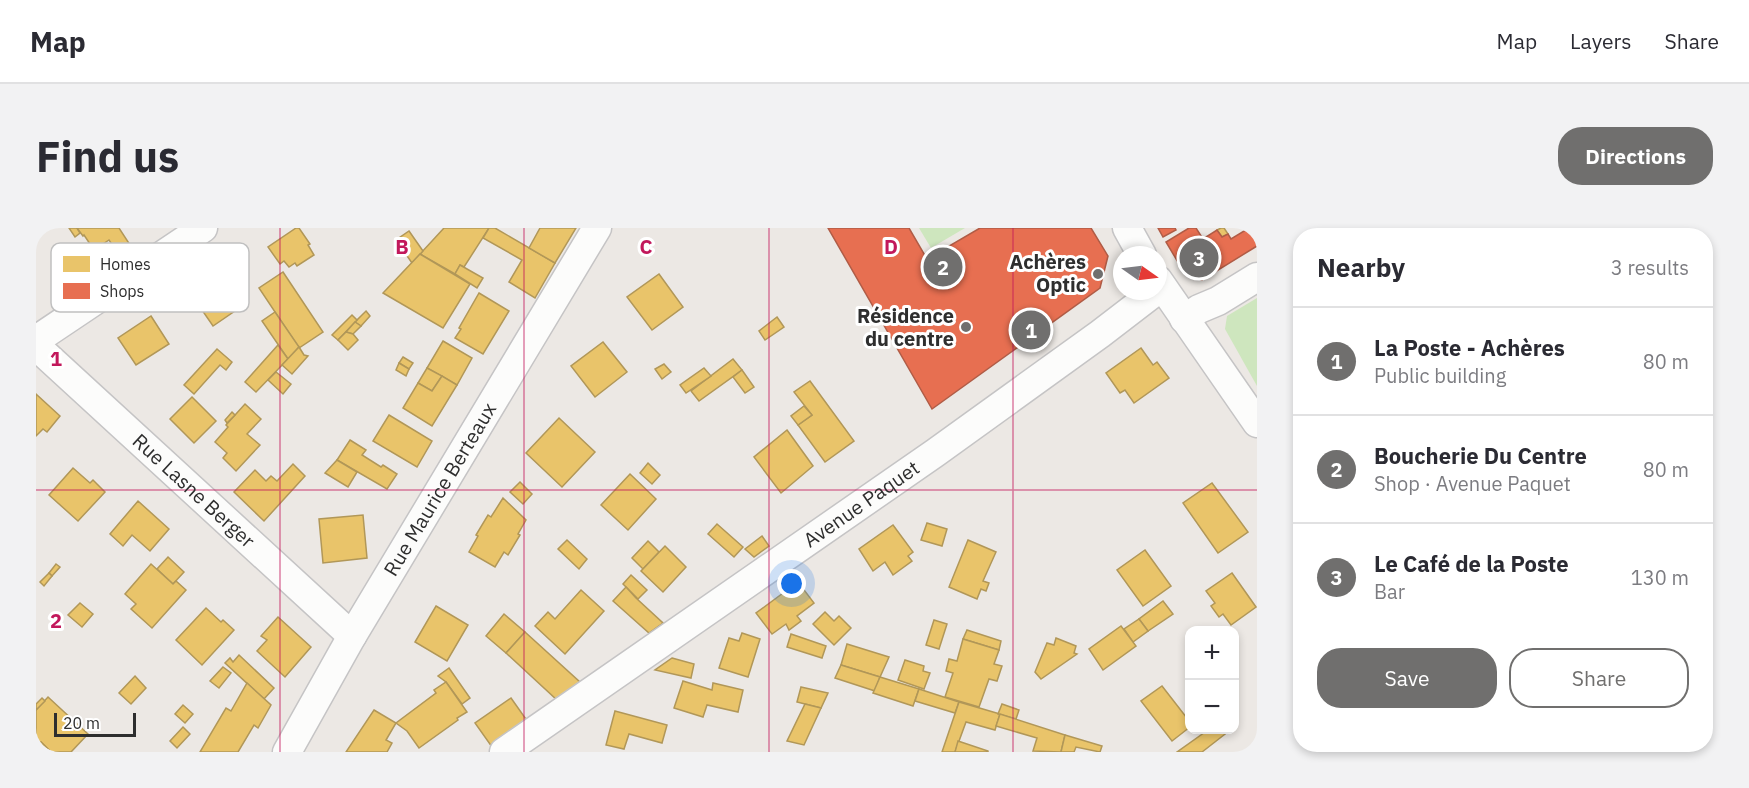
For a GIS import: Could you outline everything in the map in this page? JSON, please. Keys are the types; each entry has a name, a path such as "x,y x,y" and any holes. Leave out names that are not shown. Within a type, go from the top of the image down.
{"street":[{"path":"181,243 203,228"},
{"name":"Rue Maurice Berteaux","path":"287,752 352,636 597,228"},
{"path":"1126,228 1137,246"},
{"path":"1184,319 1257,277"},
{"path":"1167,297 1257,423"},
{"name":"Avenue Paquet","path":"504,752 925,459 1100,334 1143,300"},
{"path":"36,340 78,312"},
{"name":"Rue Lasne Berger","path":"36,346 352,636"}],"green space":[{"path":"919,228 965,228 931,248"},
{"path":"1257,298 1257,386 1225,329 1227,316"}],"building: Homes":[{"path":"69,228 77,228 80,233 75,237"},
{"path":"77,228 119,228 129,243 111,243 109,240 104,243 89,243"},
{"path":"299,228 310,244 308,245 314,255 297,266 295,263 289,267 284,261 280,264 268,247"},
{"path":"444,228 489,228 464,267 460,265 455,274 420,254"},
{"path":"489,228 495,228 555,263 535,298 509,282 522,260 483,238"},
{"path":"540,228 576,228 555,263 529,248"},
{"path":"1224,228 1228,234 1222,237 1217,230"},
{"path":"409,231 423,251 412,263 396,240"},
{"path":"420,254 470,284 443,328 383,293"},
{"path":"460,265 483,278 477,288 455,274"},
{"path":"283,272 323,332 299,348 259,288"},
{"path":"659,274 683,307 652,330 627,297"},
{"path":"479,293 509,311 483,354 455,338"},
{"path":"366,311 370,316 361,326 355,322"},
{"path":"203,312 233,312 213,326"},
{"path":"275,312 299,347 288,359 262,321"},
{"path":"352,315 357,320 338,340 332,335"},
{"path":"151,316 169,344 136,365 118,338"},
{"path":"777,317 784,327 765,340 759,331"},
{"path":"355,322 361,326 353,334 346,332"},
{"path":"346,332 353,334 358,340 348,350 338,340"},
{"path":"443,341 472,358 457,385 427,368"},
{"path":"603,342 627,372 595,397 571,366"},
{"path":"278,345 288,359 256,392 245,382"},
{"path":"299,347 304,355 308,356 292,374 282,365"},
{"path":"1141,348 1153,365 1157,362 1169,378 1134,403 1125,390 1120,393 1106,373"},
{"path":"217,349 232,362 226,370 220,365 194,394 184,385"},
{"path":"403,357 413,363 409,369 399,363"},
{"path":"733,359 742,370 699,401 691,391"},
{"path":"399,363 409,369 406,376 396,370"},
{"path":"664,364 671,372 662,379 655,369"},
{"path":"427,368 442,376 432,391 418,383"},
{"path":"704,368 711,376 686,393 680,385"},
{"path":"742,370 754,387 745,393 733,377"},
{"path":"276,372 291,384 283,394 268,380"},
{"path":"442,376 457,385 432,426 403,408 418,383 432,391"},
{"path":"810,381 854,441 825,462 798,425 812,415 794,392"},
{"path":"36,394 60,416 47,432 43,429 36,436"},
{"path":"192,397 216,421 194,443 170,419"},
{"path":"245,404 261,419 247,434 260,445 236,471 223,458 227,453 215,442 228,427 226,425"},
{"path":"804,406 812,415 798,425 791,416"},
{"path":"232,412 235,415 227,423 225,420"},
{"path":"389,415 432,441 417,467 373,441"},
{"path":"559,418 595,452 562,487 526,453"},
{"path":"787,430 813,466 781,493 754,457"},
{"path":"350,440 366,450 362,455 397,474 387,489 337,460"},
{"path":"337,460 357,472 348,487 325,473"},
{"path":"648,463 660,475 652,484 640,473"},
{"path":"293,464 305,476 264,521 234,492 255,470 266,481 271,476 277,481"},
{"path":"73,468 90,483 93,480 105,492 78,521 49,495"},
{"path":"630,474 656,499 628,530 601,505"},
{"path":"520,482 532,494 523,504 510,492"},
{"path":"1212,483 1248,532 1218,553 1183,503"},
{"path":"503,498 526,520 508,555 504,552 495,567 469,552 488,515 491,517"},
{"path":"138,501 169,529 150,551 132,535 123,546 110,534"},
{"path":"363,515 367,558 323,563 319,519"},
{"path":"927,523 947,529 942,546 921,540"},
{"path":"717,524 743,547 734,557 708,534"},
{"path":"893,525 913,552 908,556 912,561 893,575 885,562 873,571 859,549"},
{"path":"762,536 769,546 754,557 745,549"},
{"path":"567,540 587,559 579,569 558,549"},
{"path":"968,540 996,552 983,581 989,583 986,591 981,589 977,599 949,587"},
{"path":"648,541 659,552 643,569 632,558"},
{"path":"665,546 686,567 663,592 641,571"},
{"path":"1145,550 1171,586 1143,606 1117,570"},
{"path":"168,557 184,572 173,584 157,569"},
{"path":"56,564 60,567 52,576 49,573"},
{"path":"151,564 173,584 176,581 186,590 152,628 131,609 136,604 125,594"},
{"path":"49,573 52,576 44,586 40,582"},
{"path":"1232,573 1256,607 1231,625 1223,614 1219,617 1211,606 1215,603 1206,591"},
{"path":"631,575 647,590 638,599 623,584"},
{"path":"798,582 814,603 797,616 801,621 789,630 786,624 772,634 756,613"},
{"path":"626,587 663,623 649,633 613,601"},
{"path":"581,590 604,611 565,654 535,626 548,612 555,619"},
{"path":"1163,601 1173,614 1148,631 1139,619"},
{"path":"80,603 93,614 82,627 68,615"},
{"path":"436,606 468,625 447,661 415,642"},
{"path":"206,608 234,630 202,665 176,640"},
{"path":"825,612 834,621 839,616 851,628 834,645 813,624"},
{"path":"504,614 525,632 506,653 486,636"},
{"path":"278,617 311,647 285,677 257,651 267,640 261,636"},
{"path":"1139,619 1148,631 1133,642 1124,629"},
{"path":"934,620 947,624 939,649 926,645"},
{"path":"1121,626 1136,646 1103,670 1089,649"},
{"path":"967,630 1001,641 999,650 963,639"},
{"path":"525,632 581,683 557,700 506,653"},
{"path":"742,633 760,639 748,677 719,668 729,638 739,641"},
{"path":"791,634 826,646 822,658 787,647"},
{"path":"1056,638 1076,646 1074,653 1077,654 1041,679 1035,672 1047,643 1054,645"},
{"path":"963,639 999,650 994,664 1002,666 997,681 989,679 979,707 945,697 953,673 946,671 949,659 957,661"},
{"path":"847,644 889,657 880,677 841,665"},
{"path":"239,655 274,688 264,699 225,663 230,658 233,662"},
{"path":"672,658 694,664 691,678 655,670"},
{"path":"905,660 924,666 923,671 930,673 924,689 898,680"},
{"path":"841,665 880,677 875,691 835,678"},
{"path":"223,667 231,673 219,688 210,681"},
{"path":"449,668 470,698 462,704 446,682 438,676"},
{"path":"135,676 146,688 131,704 119,693"},
{"path":"880,677 919,689 913,706 873,693"},
{"path":"683,681 712,690 713,683 743,690 738,712 707,705 703,717 674,708"},
{"path":"446,682 467,712 419,748 407,731 396,723 436,693 434,690"},
{"path":"247,683 271,705 258,728 254,725 238,752 200,752 226,708 231,711"},
{"path":"1162,686 1185,716 1185,731 1172,741 1141,701"},
{"path":"801,687 828,693 821,708 797,702"},
{"path":"919,689 959,702 955,713 915,701"},
{"path":"48,697 88,734 71,752 47,752 49,750 41,742 36,746 36,710"},
{"path":"42,698 45,701 36,710 36,704"},
{"path":"511,698 528,722 492,747 475,723"},
{"path":"959,702 1000,714 995,730 966,722 955,752 942,752"},
{"path":"805,704 821,708 804,745 787,741"},
{"path":"1002,704 1019,710 1016,719 998,714"},
{"path":"183,705 193,714 185,723 175,714"},
{"path":"374,710 396,723 386,740 392,743 387,752 346,752"},
{"path":"615,711 667,725 662,743 629,734 624,749 606,745"},
{"path":"1000,714 1065,735 1061,752 1033,751 1037,738 996,726"},
{"path":"183,727 190,734 177,748 170,741"},
{"path":"1202,734 1225,734 1202,752 1177,752"},
{"path":"1065,735 1102,746 1100,752 1076,747 1074,752 1061,752"},
{"path":"958,741 988,751 988,752 955,752"},
{"path":"41,742 49,750 47,752 42,752 37,747"}],"building: Shops":[{"name":"Résidence du centre","path":"828,228 909,228 927,259 980,228 1091,228 1108,256 1100,288 932,409"},
{"path":"1158,228 1175,228 1176,230 1163,237"},
{"path":"1189,228 1196,228 1203,239 1217,230 1222,237 1228,234 1231,239 1249,228 1257,228 1257,246 1202,280 1185,274 1166,242"}],"place":[{"name":"Le Café de la Poste","path":"1199,258"},
{"name":"Boucherie Du Centre","path":"943,267"},
{"name":"Achères Optic","path":"1098,274"},
{"name":"Résidence du centre","path":"966,327"},
{"name":"La Poste - Achères","path":"1031,330"}]}
